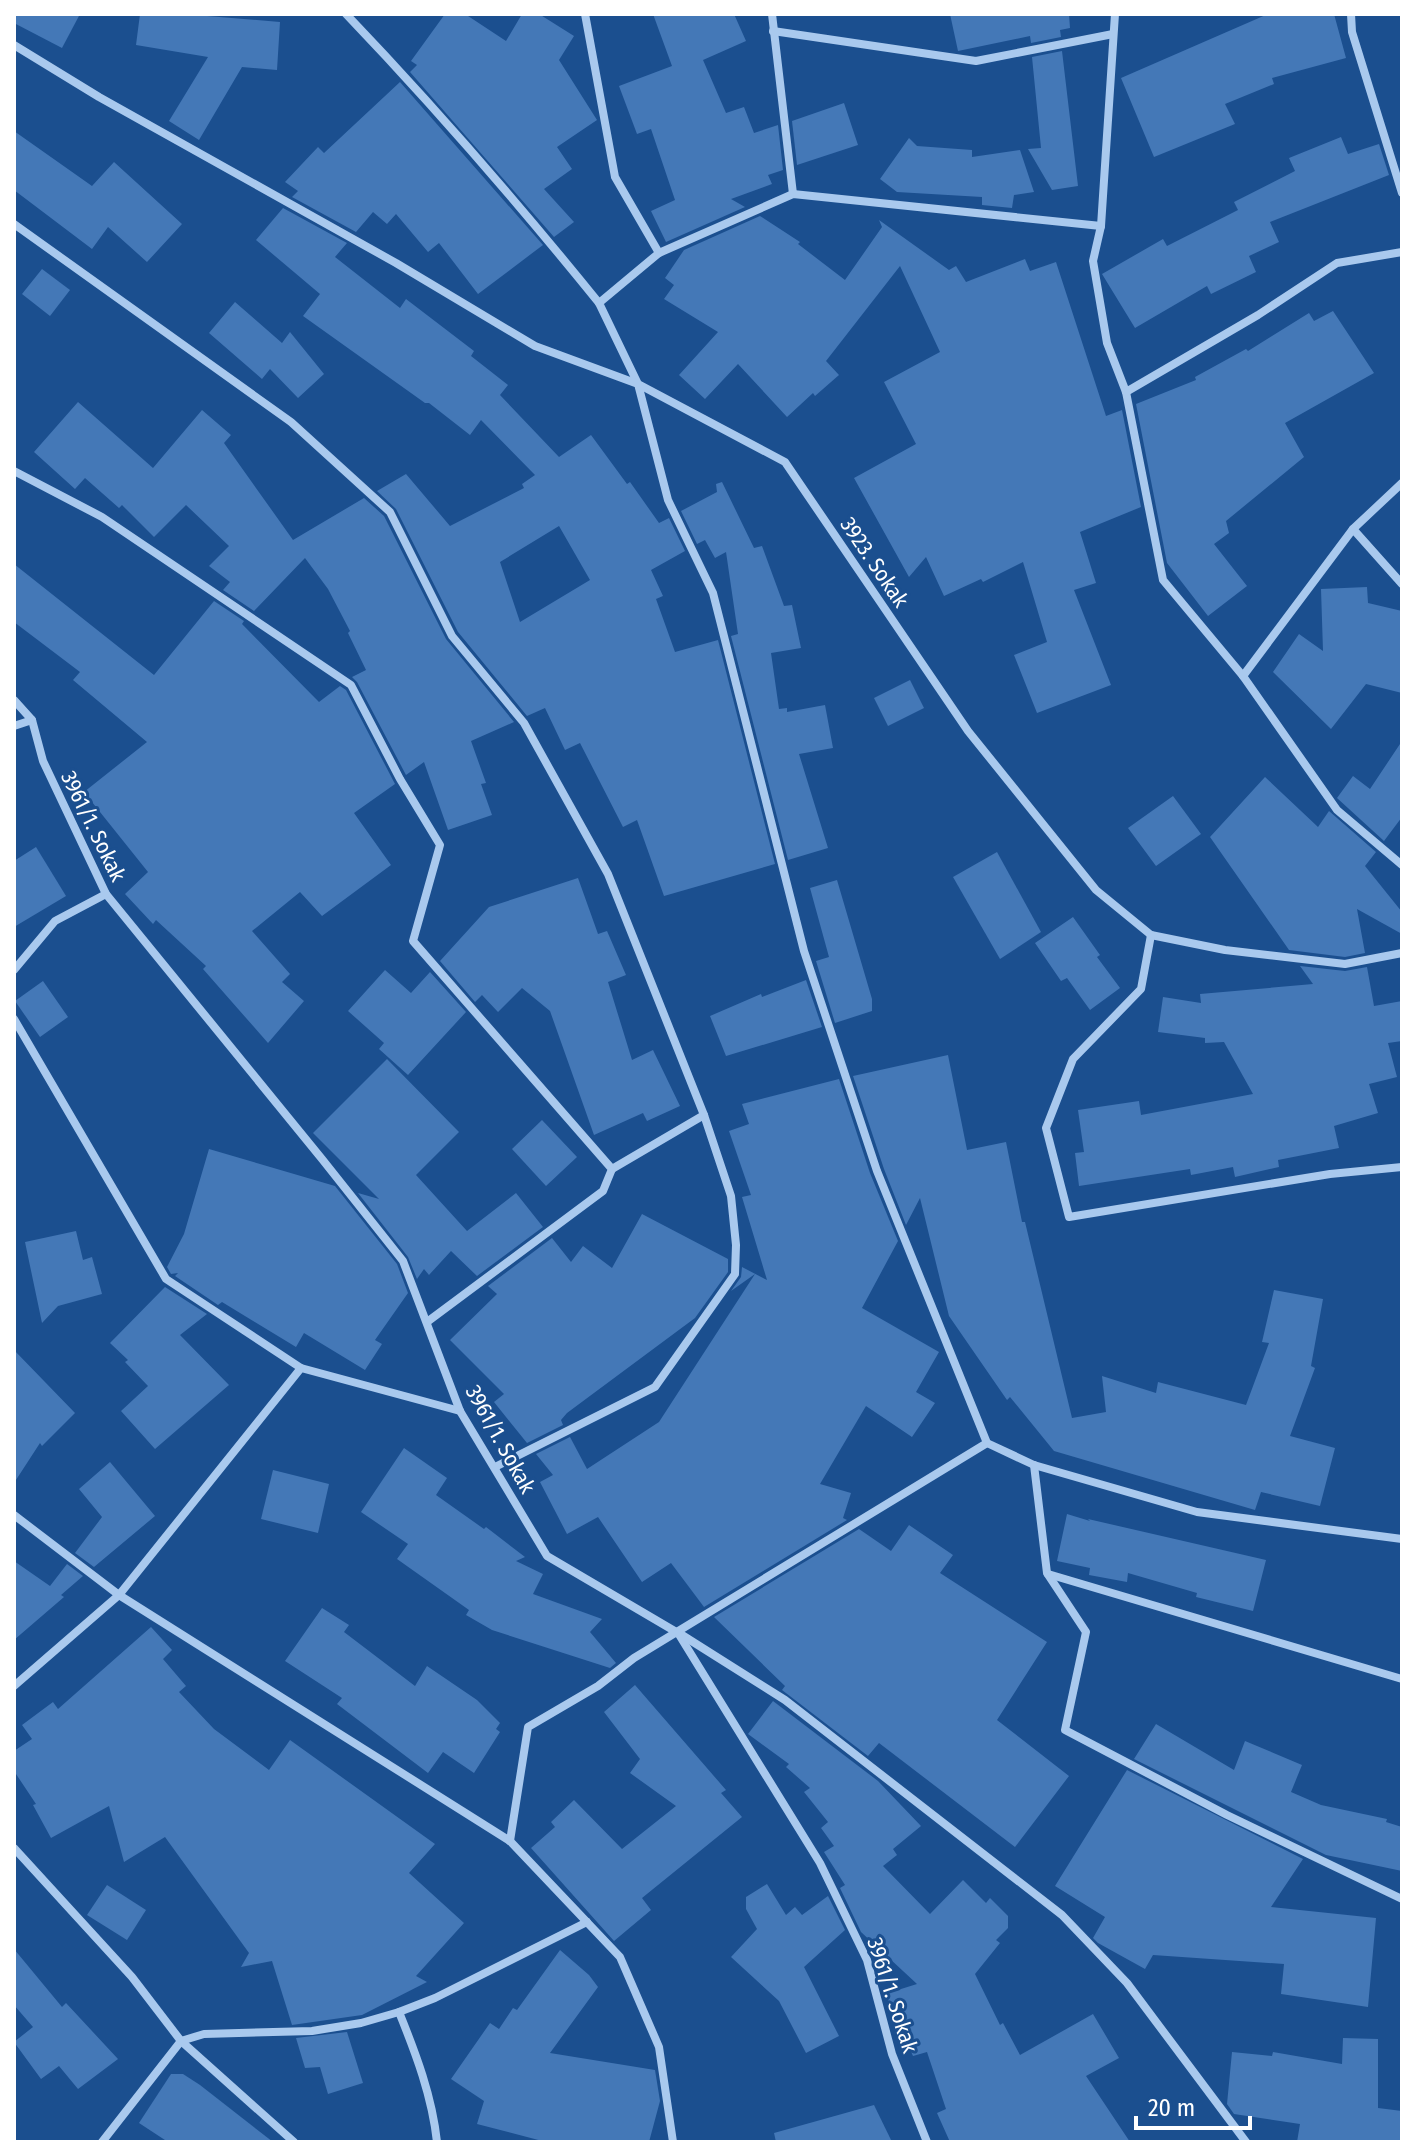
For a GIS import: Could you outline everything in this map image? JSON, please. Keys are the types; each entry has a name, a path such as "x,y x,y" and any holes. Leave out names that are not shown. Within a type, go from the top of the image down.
{"street":[{"path":"346,14 412,83 524,210 599,303 638,384 668,500 713,593 804,951 877,1171 987,1443 1034,1465 1197,1512 1402,1539"},
{"path":"585,14 615,177 659,253"},
{"path":"772,14 793,194"},
{"path":"1115,14 1101,226 1093,261 1107,343 1126,392 1163,580 1243,676 1337,810 1402,865"},
{"path":"1351,14 1352,32 1402,193"},
{"path":"773,31 976,61 1113,34"},
{"name":"3923. Sokak","path":"14,45 99,97 396,263 535,346 638,384 785,462 968,731 1096,890 1151,935 1225,950 1345,964 1402,953"},
{"path":"599,303 659,253 793,194 1101,226"},
{"path":"14,224 291,422 390,512 452,636 524,723 608,874 704,1115 731,1196 736,1245 735,1274 655,1387 495,1467"},
{"path":"1126,392 1258,315 1337,263 1402,252"},
{"path":"14,471 102,517 351,685 400,779 440,845 413,941 612,1169"},
{"path":"1243,676 1353,529 1402,483"},
{"path":"1353,529 1402,584"},
{"name":"3961/1. Sokak","path":"14,700 32,720 43,761 106,894 403,1261 460,1411 547,1556 678,1633 827,1876 867,1960 892,2054 927,2142"},
{"path":"14,726 32,720"},
{"path":"14,970 55,921 106,894"},
{"path":"1151,935 1141,989 1073,1059 1046,1128 1069,1217 1330,1174 1402,1167"},
{"path":"14,1019 166,1279 301,1368 460,1411"},
{"path":"427,1322 603,1191 612,1169 704,1115"},
{"path":"14,1686 119,1595 301,1368"},
{"path":"510,1841 528,1727 598,1686 634,1658 987,1443"},
{"path":"1034,1465 1047,1573 1086,1632 1065,1730 1227,1815 1402,1899"},
{"path":"14,1515 119,1595 510,1841 620,1957 659,2047 673,2142"},
{"path":"1047,1573 1402,1679"},
{"path":"678,1633 785,1700 1062,1915 1127,1983 1246,2142"},
{"path":"14,1848 132,1977 181,2041 294,2142"},
{"path":"102,2142 181,2041 204,2034 312,2031 361,2023 399,2012 435,1998 587,1922"},
{"path":"399,2012 424,2082 437,2142"}],"building":[{"path":"14,14 80,14 62,48 14,23"},
{"path":"140,14 183,14 280,22 277,70 242,67 199,140 169,121 208,57 136,45"},
{"path":"445,14 465,14 506,41 522,14 539,14 574,36 559,60 597,120 557,147 572,169 544,189 574,222 554,237 410,72 417,65 411,61"},
{"path":"653,14 734,14 746,41 703,60 726,113 744,107 754,133 778,125 783,170 768,175 772,184 731,199 745,207 666,242 651,211 675,200 651,129 637,134 619,86 672,66"},
{"path":"950,14 1069,14 1070,28 1060,30 1061,37 1031,43 1030,36 958,51"},
{"path":"1268,14 1334,14 1346,58 1272,78 1274,84 1225,104 1235,124 1154,157 1121,78"},
{"path":"1062,51 1078,186 1052,190 1028,149 1041,148 1032,57"},
{"path":"400,82 543,245 478,294 439,243 428,252 396,214 387,224 373,212 356,232 292,197 298,191 285,182 318,147 324,153"},
{"path":"844,103 858,145 797,165 792,121"},
{"path":"14,131 92,186 114,162 182,224 147,262 108,227 92,249 14,190"},
{"path":"1341,137 1348,154 1379,144 1389,175 1270,222 1279,242 1249,256 1256,272 1211,294 1207,286 1135,328 1102,274 1163,239 1167,246 1238,210 1234,202 1295,171 1289,158"},
{"path":"909,138 917,146 972,150 972,157 1020,150 1034,192 1014,195 1012,208 982,205 982,197 897,192 880,179"},
{"path":"283,208 347,243 335,257 400,308 406,299 474,351 471,356 508,385 500,395 559,457 591,435 659,523 669,518 685,551 651,570 663,596 656,599 675,652 718,640 775,864 664,896 637,820 623,827 580,743 565,750 545,708 527,716 458,632 396,509 377,491 406,474 450,526 524,488 522,484 535,475 481,420 470,435 303,316 320,294 256,240","holes":["559,526 590,580 520,622 500,562"]},
{"path":"760,216 800,242 798,244 845,280 882,227 879,220 949,270 956,266 966,282 1025,259 1030,271 1056,262 1106,416 1122,410 1141,507 1080,532 1096,583 1074,590 1111,685 1037,713 1014,655 1047,642 1023,562 983,582 981,579 944,596 926,557 909,577 854,478 916,444 884,382 940,352 900,266 826,361 839,375 787,417 738,364 705,399 679,375 718,332 664,299 674,285 665,278 684,250"},
{"path":"42,269 70,290 50,316 22,294"},
{"path":"235,302 282,343 290,332 324,374 298,398 270,369 262,379 209,333"},
{"path":"1333,311 1374,373 1285,423 1304,457 1226,521 1229,533 1214,544 1247,586 1208,616 1167,563 1136,404 1196,380 1195,377 1246,349 1248,351 1309,313 1314,321"},
{"path":"78,402 153,468 202,410 231,435 224,443 293,540 364,498 384,516 446,639 514,722 471,741 486,783 481,784 492,815 448,830 424,762 406,775 352,677 366,670 348,633 350,631 328,589 305,558 254,611 223,590 230,582 209,566 229,546 186,505 154,537 122,505 119,508 85,478 75,489 34,452"},
{"path":"722,482 754,548 762,546 784,606 792,605 801,648 771,653 779,709 787,708 787,712 825,705 833,748 799,754 828,848 788,860 731,636 738,634 726,552 715,558 705,540 697,544 681,511 717,492 716,484"},
{"path":"14,564 154,675 214,601 244,621 242,624 319,702 340,686 346,690 395,784 354,813 391,865 322,916 300,892 252,931 290,974 282,982 304,1001 268,1043 203,969 206,966 156,920 153,924 125,894 148,872 84,792 147,742 73,680 80,672 14,622"},
{"path":"1367,587 1368,603 1402,611 1402,693 1366,684 1331,729 1273,672 1299,634 1323,651 1321,589"},
{"path":"910,680 924,708 888,726 874,698"},
{"path":"1402,741 1402,817 1384,841 1337,798 1353,776 1370,789"},
{"path":"1265,777 1318,827 1329,811 1376,852 1365,866 1402,912 1402,934 1357,909 1365,953 1345,957 1289,950 1210,837"},
{"path":"1173,796 1201,834 1156,866 1128,828"},
{"path":"36,847 66,896 14,927 14,861"},
{"path":"997,852 1041,932 1000,959 953,877"},
{"path":"578,878 598,934 607,931 626,975 608,982 632,1060 653,1050 680,1106 647,1121 643,1113 594,1135 550,1011 522,988 498,1012 482,995 475,1002 440,961 489,907"},
{"path":"837,880 872,999 872,1011 835,1023 816,961 829,957 810,888"},
{"path":"1073,917 1120,988 1090,1010 1067,978 1061,981 1035,943"},
{"path":"1300,966 1345,971 1367,967 1374,1006 1402,1001 1402,1041 1388,1043 1397,1077 1369,1084 1378,1113 1334,1126 1339,1148 1278,1160 1279,1167 1235,1177 1233,1167 1191,1175 1190,1169 1079,1186 1075,1153 1084,1152 1078,1110 1139,1101 1141,1115 1253,1094 1224,1042 1205,1043 1205,1038 1158,1032 1163,997 1201,1003 1200,994 1313,984"},
{"path":"385,970 411,993 430,972 466,1012 408,1075 379,1049 384,1043 348,1011"},
{"path":"806,980 822,1027 726,1056 710,1016 761,994 762,997"},
{"path":"43,981 68,1017 40,1037 15,1001"},
{"path":"948,1055 967,1150 1006,1142 1022,1222 1025,1222 1072,1418 1106,1412 1102,1376 1156,1393 1158,1382 1246,1405 1269,1343 1262,1342 1274,1290 1323,1299 1311,1366 1315,1368 1290,1436 1335,1448 1320,1506 1261,1492 1255,1510 1054,1451 1010,1397 1007,1400 949,1316 920,1198 906,1225 853,1076"},
{"path":"387,1059 459,1132 416,1175 467,1231 516,1193 543,1227 477,1276 451,1251 429,1275 424,1269 417,1279 408,1257 358,1193 379,1199 313,1133"},
{"path":"839,1079 870,1173 898,1241 862,1308 939,1352 916,1392 935,1403 912,1437 866,1406 820,1484 851,1493 843,1518 847,1520 704,1607 671,1563 642,1582 598,1517 567,1534 540,1482 553,1475 536,1454 570,1437 587,1469 659,1422 755,1274 731,1291 741,1277 742,1267 767,1280 742,1197 751,1195 729,1131 749,1124 742,1104"},
{"path":"542,1120 577,1157 546,1186 512,1149"},
{"path":"209,1149 335,1186 397,1264 408,1293 375,1340 382,1344 365,1370 304,1333 296,1347 222,1302 218,1305 175,1276 178,1273 171,1274 167,1267 184,1234"},
{"path":"642,1214 728,1259 728,1272 695,1318 567,1413 561,1420 563,1425 527,1443 494,1402 504,1394 450,1340 497,1294 488,1286 552,1238 571,1262 583,1246 612,1268"},
{"path":"76,1231 83,1260 92,1257 102,1294 58,1306 42,1323 25,1242"},
{"path":"165,1287 207,1314 180,1335 229,1385 155,1449 121,1411 148,1386 110,1343"},
{"path":"14,1350 75,1413 42,1446 40,1443 14,1483"},
{"path":"404,1448 447,1478 436,1495 525,1557 516,1561 543,1574 533,1594 602,1619 590,1632 616,1663 610,1668 492,1630 466,1615 469,1610 397,1559 408,1544 361,1512"},
{"path":"110,1462 155,1516 94,1567 75,1553 102,1517 79,1489"},
{"path":"273,1470 329,1484 318,1533 261,1519"},
{"path":"1067,1514 1266,1560 1253,1611 1196,1597 1197,1593 1128,1573 1127,1582 1089,1575 1090,1568 1057,1561"},
{"path":"909,1525 953,1555 940,1573 1047,1642 997,1720 1069,1776 1015,1847 879,1743 868,1756 782,1690 785,1686 714,1617 859,1529 891,1551"},
{"path":"14,1561 50,1586 67,1564 83,1576 61,1595 64,1597 14,1640"},
{"path":"322,1608 349,1625 344,1632 415,1686 427,1666 477,1700 500,1723 496,1729 500,1732 474,1773 443,1752 428,1773 337,1704 342,1698 285,1661"},
{"path":"151,1627 172,1650 163,1659 186,1686 179,1692 214,1729 269,1770 290,1740 435,1844 409,1873 464,1923 416,1976 427,1982 362,2015 292,2025 272,1961 241,1967 249,1953 165,1837 124,1862 109,1806 51,1838 33,1805 36,1804 14,1771 14,1751 32,1739 22,1725 53,1702 58,1709"},
{"path":"635,1685 726,1790 721,1793 742,1817 642,1898 651,1910 614,1941 531,1848 555,1827 551,1822 574,1800 622,1849 676,1806 630,1773 640,1759 604,1712"},
{"path":"773,1701 878,1781 921,1826 893,1849 897,1855 883,1866 930,1914 963,1880 986,1903 990,1898 1008,1916 1008,1928 996,1940 1000,1943 975,1974 1000,2025 1003,2023 1020,2055 1093,2014 1119,2058 1086,2076 1130,2142 950,2142 937,2113 946,2109 927,2052 913,2056 885,1994 917,1984 861,1932 840,1888 845,1885 824,1852 834,1846 821,1828 828,1822 804,1792 810,1788 786,1767 789,1764 748,1734"},
{"path":"1156,1724 1234,1770 1245,1741 1302,1765 1291,1792 1321,1805 1387,1819 1386,1822 1402,1827 1402,1871 1326,1855 1134,1759"},
{"path":"1127,1770 1303,1859 1271,1907 1376,1918 1368,2007 1281,1994 1284,1964 1153,1955 1145,1969 1098,1943 1093,1938 1105,1917 1055,1886"},
{"path":"767,1884 786,1915 795,1907 802,1915 828,1896 845,1930 804,1967 839,2036 806,2053 779,2001 731,1957 757,1929 746,1909 746,1897"},
{"path":"107,1885 146,1910 127,1940 87,1915"},
{"path":"14,1949 62,2007 66,2003 118,2059 78,2089 59,2066 41,2079 14,2042 33,2027 14,2005"},
{"path":"560,1950 598,1987 550,2053 655,2070 660,2101 649,2142 546,2142 477,2124 484,2101 451,2079 490,2023 499,2029 513,2008 517,2010"},
{"path":"347,2032 363,2083 328,2094 320,2067 305,2068 296,2038"},
{"path":"1343,2038 1378,2039 1378,2108 1402,2111 1402,2142 1297,2142 1300,2124 1234,2114 1227,2104 1232,2052 1272,2056 1273,2052 1342,2064"},
{"path":"171,2074 183,2074 200,2085 273,2142 168,2142 139,2123"},
{"path":"874,2105 892,2142 776,2142 774,2133"}]}
